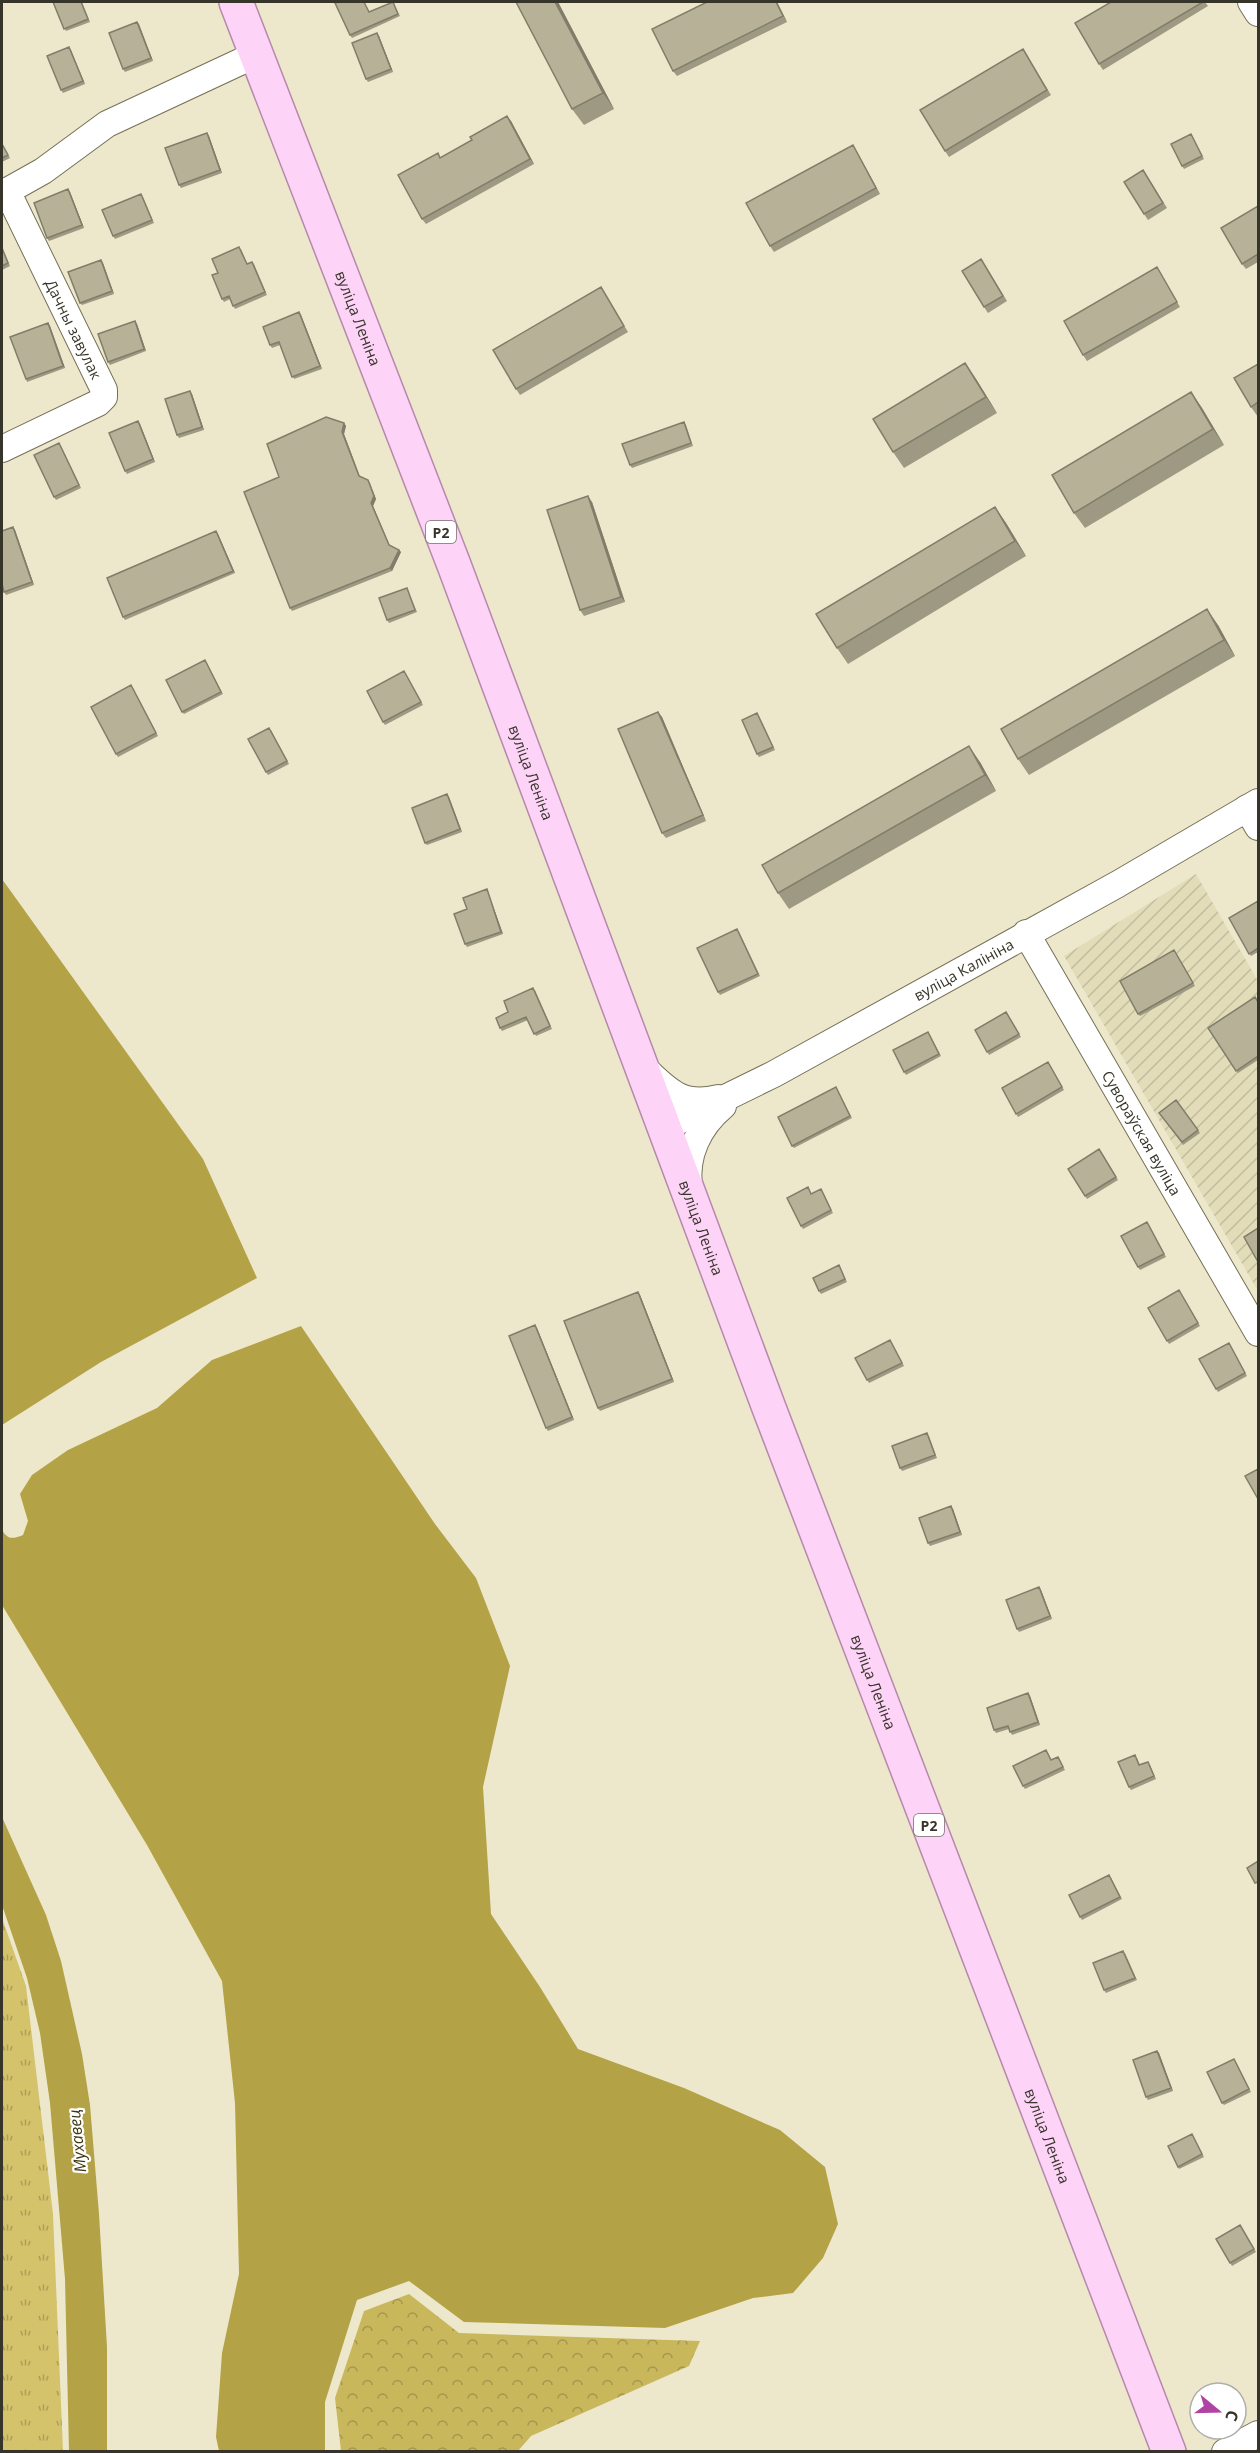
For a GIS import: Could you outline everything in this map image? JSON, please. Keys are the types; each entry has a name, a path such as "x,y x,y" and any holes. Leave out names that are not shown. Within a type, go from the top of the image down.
{"main road":[{"name":"вуліца Леніна","path":"236,2 454,565 640,1065 1168,2451"}],"street":[{"path":"1251,2 1258,13"},
{"name":"Дачны завулак","path":"2,449 98,403 104,397 104,390 4,192 43,171 108,124 257,54"},
{"name":"вуліца Калініна","path":"664,1128 739,1092 1026,933 1255,812"},
{"name":"Сувораўская вуліца","path":"1026,933 1258,1333"},
{"path":"640,1065 664,1088 688,1101 710,1100 739,1092"},
{"path":"691,1198 688,1180 692,1151 699,1133 712,1115 739,1092"},
{"path":"1225,2451 1258,2436"}],"shaded area":[{"path":"1196,874 1258,981 1258,1291 1064,956"}],"green space":[{"path":"2,1918 26,1986 53,2214 63,2451 2,2451"},
{"path":"409,2294 459,2333 700,2341 689,2366 531,2436 518,2451 341,2451 335,2398 364,2311"}],"water":[{"path":"2,879 203,1159 257,1278 101,1362 2,1425"},
{"path":"301,1326 435,1524 476,1578 510,1666 483,1787 491,1914 578,2049 684,2088 780,2130 825,2167 838,2224 823,2258 793,2293 753,2298 665,2328 464,2322 409,2281 357,2300 325,2402 325,2451 219,2451 216,2437 222,2353 239,2274 235,2103 222,1981 147,1845 2,1605 2,1530 6,1536 11,1538 23,1535 28,1521 20,1494 32,1475 68,1450 157,1408 212,1360"},
{"name":"Мухавец","path":"2,1817 46,1915 61,1961 82,2054 90,2105 99,2214 107,2347 107,2451 69,2451 65,2279 50,2103 40,2033 27,1978 2,1905"}],"building":[{"path":"53,2 81,2 88,19 64,29"},
{"path":"364,2 369,12 393,2 398,14 350,35 335,3"},
{"path":"516,2 555,2 603,93 572,109"},
{"path":"707,2 776,2 783,16 673,71 652,29"},
{"path":"1111,2 1203,2 1099,64 1075,23"},
{"path":"137,22 151,58 123,69 109,33"},
{"path":"377,33 391,69 366,79 352,43"},
{"path":"69,47 83,81 61,90 47,56"},
{"path":"1023,49 1047,90 945,151 920,110"},
{"path":"507,116 530,159 422,219 398,175 438,153 440,158 472,140 470,137"},
{"path":"207,133 220,170 179,185 165,148"},
{"path":"1191,134 1202,156 1182,166 1171,144"},
{"path":"2,144 8,155 2,158"},
{"path":"853,145 876,188 770,246 746,203"},
{"path":"1143,170 1163,203 1144,214 1124,182"},
{"path":"68,189 82,225 47,238 34,203"},
{"path":"141,194 152,220 113,236 102,210"},
{"path":"1258,206 1258,254 1242,264 1221,228"},
{"path":"239,247 247,264 252,262 265,292 233,306 229,296 222,299 212,275 218,273 212,259"},
{"path":"2,248 8,263 2,266"},
{"path":"981,259 1003,296 984,307 962,271"},
{"path":"101,260 112,291 80,303 68,272"},
{"path":"1157,267 1177,302 1083,355 1064,321"},
{"path":"601,287 624,326 516,389 493,350"},
{"path":"299,312 320,366 292,377 279,342 270,345 263,327"},
{"path":"135,321 144,349 108,362 98,334"},
{"path":"48,323 63,366 26,379 10,337"},
{"path":"965,363 986,397 893,452 873,419"},
{"path":"1258,364 1258,402 1251,407 1234,378"},
{"path":"190,391 202,427 177,435 165,399"},
{"path":"1191,392 1213,429 1074,513 1052,475"},
{"path":"326,417 344,423 342,432 359,476 368,480 374,496 371,503 389,545 399,550 390,568 290,608 244,492 279,477 267,444"},
{"path":"138,421 153,459 125,471 109,433"},
{"path":"684,422 691,443 630,465 622,444"},
{"path":"59,443 79,485 54,497 34,455"},
{"path":"588,496 621,597 580,610 547,510"},
{"path":"995,507 1015,541 837,648 816,614"},
{"path":"13,527 32,582 4,592 2,531"},
{"path":"216,531 233,571 123,617 107,578"},
{"path":"407,588 415,610 387,620 379,598"},
{"path":"1207,609 1224,640 1018,759 1001,729"},
{"path":"205,660 221,692 182,712 166,680"},
{"path":"404,671 421,702 383,722 367,691"},
{"path":"131,685 156,733 116,754 91,707"},
{"path":"658,712 703,815 662,833 618,729"},
{"path":"757,713 773,747 757,754 742,720"},
{"path":"269,728 287,761 266,772 248,739"},
{"path":"969,746 985,775 778,893 762,865"},
{"path":"447,794 460,829 425,843 412,808"},
{"path":"487,889 501,932 465,944 454,914 467,909 463,898"},
{"path":"1258,901 1258,948 1249,954 1229,918"},
{"path":"737,929 758,974 718,992 697,948"},
{"path":"1174,950 1193,983 1138,1014 1120,981"},
{"path":"533,988 550,1026 534,1034 526,1017 500,1028 496,1018 508,1012 504,1001"},
{"path":"1255,997 1258,1002 1258,1056 1236,1071 1208,1028"},
{"path":"1006,1012 1019,1034 987,1052 975,1030"},
{"path":"928,1032 939,1054 904,1072 893,1050"},
{"path":"1048,1062 1062,1087 1016,1114 1002,1088"},
{"path":"836,1087 850,1116 792,1146 778,1117"},
{"path":"1176,1100 1198,1130 1182,1142 1159,1113"},
{"path":"1099,1149 1116,1177 1085,1196 1068,1169"},
{"path":"808,1187 811,1194 821,1189 831,1210 801,1226 787,1198"},
{"path":"1147,1222 1164,1254 1138,1267 1121,1236"},
{"path":"1258,1228 1258,1262 1244,1237"},
{"path":"839,1265 845,1279 819,1291 813,1278"},
{"path":"1179,1290 1198,1323 1167,1341 1148,1308"},
{"path":"638,1292 672,1379 598,1408 564,1321"},
{"path":"535,1325 572,1417 546,1428 509,1336"},
{"path":"890,1340 902,1363 867,1380 855,1358"},
{"path":"1229,1343 1245,1373 1216,1389 1199,1359"},
{"path":"927,1433 935,1455 900,1468 892,1446"},
{"path":"1258,1469 1258,1499 1245,1476"},
{"path":"951,1506 960,1532 928,1543 919,1518"},
{"path":"1039,1587 1050,1616 1017,1629 1006,1600"},
{"path":"1028,1693 1038,1722 1010,1732 1008,1726 994,1730 987,1708"},
{"path":"1046,1750 1051,1760 1058,1757 1063,1767 1023,1786 1013,1766"},
{"path":"1135,1755 1139,1765 1148,1762 1154,1776 1129,1787 1118,1762"},
{"path":"1258,1861 1258,1882 1255,1883 1247,1868"},
{"path":"1109,1875 1120,1897 1080,1917 1069,1895"},
{"path":"1123,1951 1135,1978 1104,1990 1093,1963"},
{"path":"1157,2051 1171,2088 1146,2097 1133,2060"},
{"path":"1234,2059 1249,2089 1222,2103 1207,2072"},
{"path":"1192,2134 1202,2154 1178,2167 1168,2146"},
{"path":"1240,2225 1254,2249 1230,2263 1216,2239"}]}
